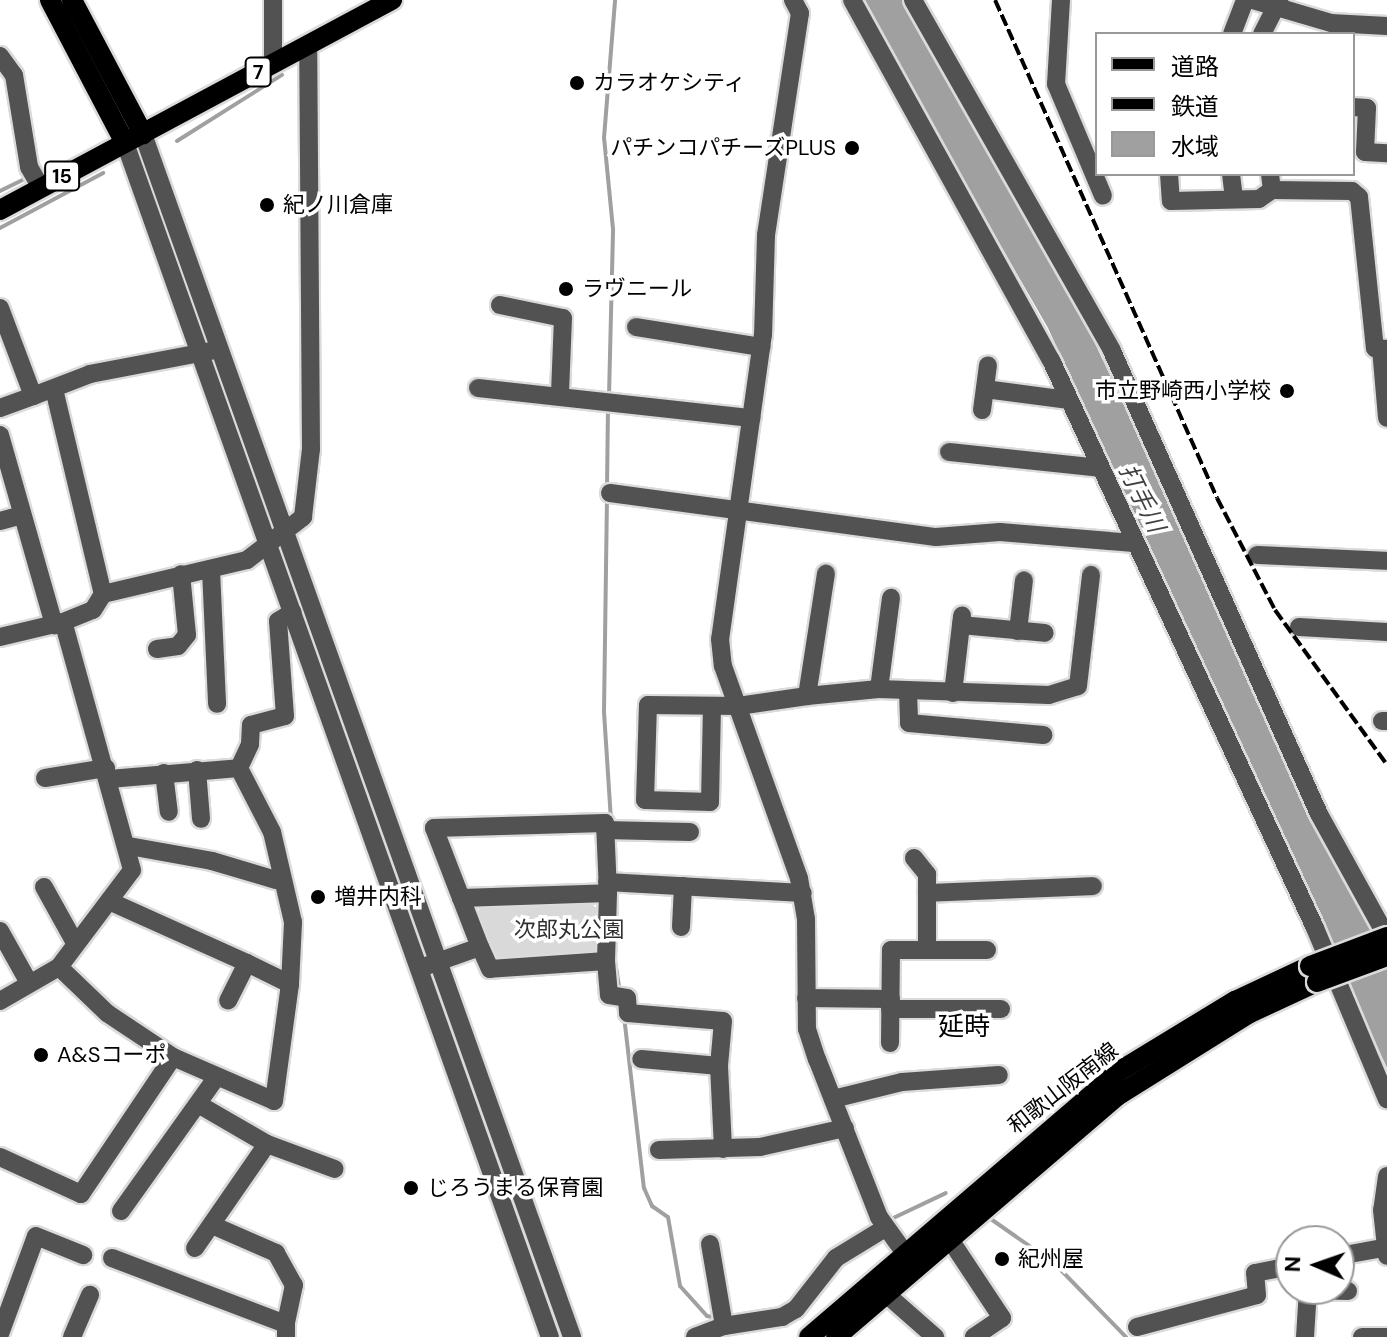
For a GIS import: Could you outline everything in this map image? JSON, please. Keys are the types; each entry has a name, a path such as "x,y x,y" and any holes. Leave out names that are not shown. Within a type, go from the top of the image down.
{"main road":[{"path":"50,0 134,138"},
{"path":"72,0 134,138"},
{"name":"7","path":"134,138 392,0"},
{"name":"15","path":"0,210 134,138"},
{"name":"和歌山阪南線","path":"836,1337 885,1293 909,1261 949,1238 1074,1128 1154,1069 1313,974 1387,937"},
{"name":"和歌山阪南線","path":"809,1337 909,1261 1118,1072 1235,1001 1313,974 1387,956"}],"street":[{"path":"273,0 273,63"},
{"path":"793,0 800,13 766,235 761,347 720,639 723,666 803,893 807,1029 882,1223 909,1261"},
{"path":"852,0 1069,400 1315,928 1387,1099"},
{"path":"913,0 1112,351 1319,814 1387,937"},
{"path":"1061,0 1056,84 1103,196"},
{"path":"1233,32 1245,0"},
{"path":"1253,0 1284,4 1331,23 1387,26"},
{"path":"1263,32 1284,4"},
{"path":"0,637 58,624 93,610 103,594 181,574 211,570 269,547 303,517 311,449 308,44"},
{"path":"0,56 14,75 29,167 41,188"},
{"path":"1387,108 1360,108 1365,152 1387,153"},
{"path":"134,138 220,349 572,1337"},
{"path":"134,138 200,352 550,1337"},
{"path":"1169,176 1171,201 1259,199 1271,182 1352,191 1359,197 1375,348 1384,349 1387,418"},
{"path":"1231,176 1234,199"},
{"path":"500,305 563,318 560,394"},
{"path":"0,308 33,396"},
{"path":"636,327 761,347"},
{"path":"0,408 103,370 220,349"},
{"path":"982,410 988,365"},
{"path":"478,388 560,394 751,418"},
{"path":"54,389 103,594"},
{"path":"985,389 1069,400"},
{"path":"0,435 4,467 107,774 129,846 132,870 59,967 28,981 0,1001"},
{"path":"949,452 1100,468"},
{"path":"610,493 936,537 1000,532 1134,543"},
{"path":"0,521 22,515"},
{"path":"1257,555 1387,561"},
{"path":"211,570 217,704"},
{"path":"807,696 826,573"},
{"path":"157,649 178,646 187,635 181,574"},
{"path":"712,706 710,802 645,800 648,705 738,706 879,689 1049,695 1078,686 1091,575"},
{"path":"1018,631 1024,580"},
{"path":"879,689 891,598"},
{"path":"239,768 250,744 251,725 285,716 278,621 293,612"},
{"path":"953,693 961,621 1045,633"},
{"path":"1299,627 1387,632"},
{"path":"908,691 909,723 1043,735"},
{"path":"325,703 344,696"},
{"path":"45,778 239,768"},
{"path":"59,967 107,1013 173,1057 215,1079 274,1101 290,984 293,922 272,832 239,768"},
{"path":"197,770 201,819"},
{"path":"164,773 169,812"},
{"path":"606,961 490,969 434,828 605,823 610,830 606,961 609,995 618,997 628,1013 723,1021 719,1066 723,1149"},
{"path":"610,830 690,832"},
{"path":"129,846 197,857 276,880"},
{"path":"914,858 927,874 927,950"},
{"path":"461,898 610,885 803,893"},
{"path":"681,927 683,886"},
{"path":"927,893 1093,886"},
{"path":"44,887 75,943"},
{"path":"109,901 290,984"},
{"path":"0,931 28,981"},
{"path":"419,969 480,947"},
{"path":"890,1043 891,950 987,950"},
{"path":"228,1001 247,963"},
{"path":"806,998 1001,1009"},
{"path":"0,1157 81,1194 173,1057"},
{"path":"641,1059 719,1066"},
{"path":"833,1099 902,1082 999,1075"},
{"path":"121,1211 215,1079"},
{"path":"198,1104 267,1144 335,1169"},
{"path":"659,1150 723,1149 845,1128"},
{"path":"195,1248 267,1144"},
{"path":"1355,1255 1385,1252 1387,1176"},
{"path":"695,1337 723,1320 782,1317 796,1309 836,1258 882,1223"},
{"path":"112,1258 286,1330 294,1285 276,1253 212,1225"},
{"path":"0,1334 36,1236 83,1255"},
{"path":"949,1238 1002,1318 974,1337"},
{"path":"710,1244 723,1320"},
{"path":"1137,1327 1257,1295 1255,1273 1275,1269"},
{"path":"0,1281 17,1290"},
{"path":"885,1293 935,1337"},
{"path":"72,1337 90,1295"},
{"path":"1305,1337 1307,1305"},
{"path":"1362,1337 1387,1337"}],"green space":[{"name":"次郎丸公園","path":"588,901 599,910 598,950 591,958 497,961 491,957 476,917 480,907"}],"water":[{"name":"打手川","path":"860,0 905,0 1084,320 1387,965 1387,1068 1048,328"}],"waterway":[{"path":"609,396 613,229 604,138 615,0"},
{"path":"177,141 282,75"},
{"path":"0,228 103,173"},
{"path":"0,191 25,179"},
{"path":"607,488 608,409"},
{"path":"607,497 604,712 611,820"},
{"path":"615,961 620,992"},
{"path":"624,1016 644,1188 652,1206 668,1217 680,1286 707,1316 718,1318"},
{"path":"887,1221 946,1193"},
{"path":"988,1217 1055,1264 1126,1337"}],"railway":[{"path":"995,0 1217,498 1275,610 1387,765"}],"place":[{"name":"カラオケシティ","path":"577,83"},
{"name":"パチンコパチーズPLUS","path":"852,148"},
{"name":"紀ノ川倉庫","path":"267,205"},
{"name":"ラヴニール","path":"566,289"},
{"name":"市立野崎西小学校","path":"1287,391"},
{"name":"増井内科","path":"318,897"},
{"name":"A&Sコーポ","path":"41,1055"},
{"name":"じろうまる保育園","path":"411,1188"},
{"name":"紀州屋","path":"1002,1259"}],"district":[{"name":"延時","path":"964,1027"}]}
